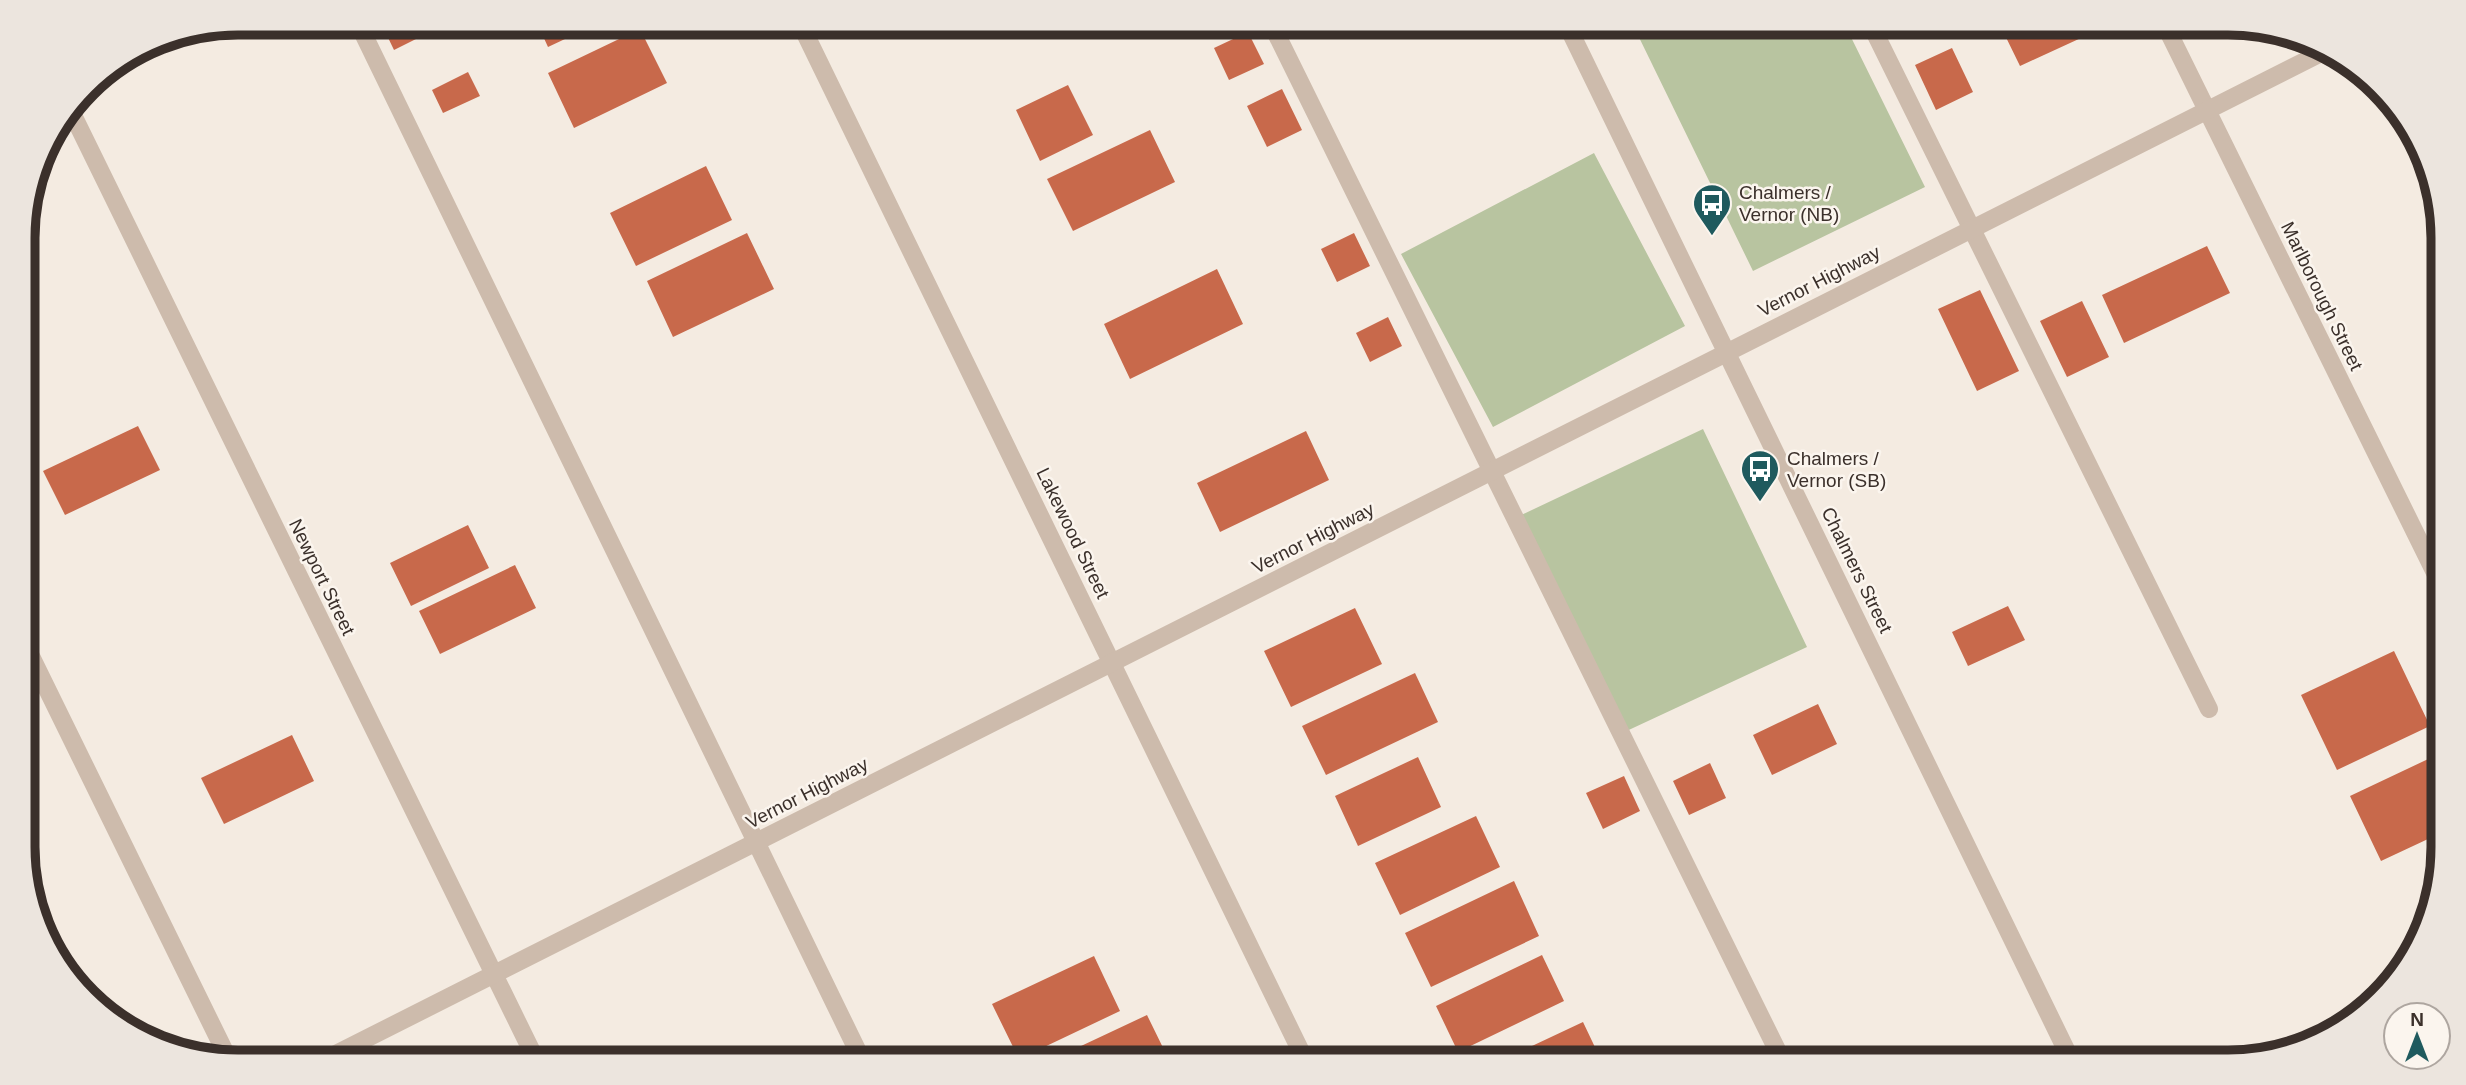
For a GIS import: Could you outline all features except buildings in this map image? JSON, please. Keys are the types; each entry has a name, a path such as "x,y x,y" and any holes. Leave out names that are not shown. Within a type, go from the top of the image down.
{"street":[{"path":"364,35 857,1050"},
{"name":"Lakewood Street","path":"806,35 1300,1050"},
{"path":"1277,35 1777,1050"},
{"name":"Chalmers Street","path":"1572,35 2066,1050"},
{"path":"1876,35 2209,709"},
{"name":"Marlborough Street","path":"2170,35 2431,567"},
{"name":"Vernor Highway","path":"344,1050 2316,55"},
{"name":"Newport Street","path":"75,117 531,1050"},
{"path":"35,664 224,1049"}],"green space":[{"path":"1638,35 1850,35 1925,187 1753,271"},
{"path":"1594,153 1685,326 1493,427 1401,254"},
{"path":"1703,429 1807,647 1618,735 1515,518"}],"place":[{"name":"Chalmers / Vernor (NB)","path":"1712,237"},
{"name":"Chalmers / Vernor (SB)","path":"1760,503"}]}
